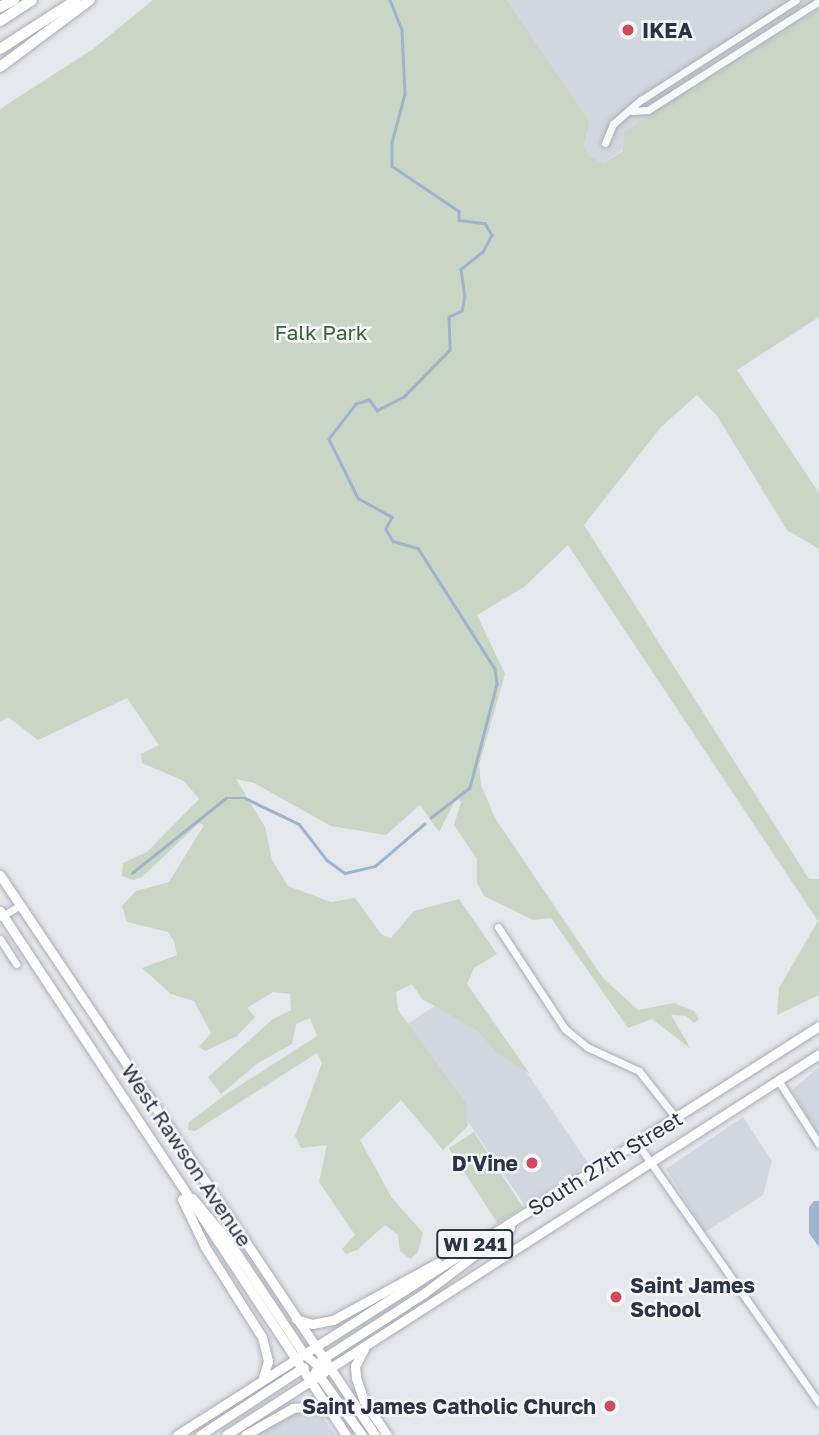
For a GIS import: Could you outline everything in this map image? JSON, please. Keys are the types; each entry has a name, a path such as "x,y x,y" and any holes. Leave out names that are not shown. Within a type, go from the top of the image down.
{"highway":[{"path":"0,7 14,0"},
{"path":"0,20 32,0"},
{"path":"0,49 76,0"},
{"path":"0,67 90,0"}],"main road":[{"name":"West Rawson Avenue","path":"0,875 314,1347 309,1383 346,1435"},
{"name":"West Rawson Avenue","path":"1,915 121,1092 294,1360 313,1365 375,1435"},
{"name":"South 27th Street","path":"226,1435 309,1383 314,1347 819,1026"},
{"name":"South 27th Street","path":"313,1365 365,1347 819,1054"},
{"path":"121,1092 137,1081"},
{"path":"166,1165 205,1247 262,1337 268,1367 259,1382"},
{"path":"182,1190 229,1242 362,1435"},
{"path":"200,1435 423,1294 523,1216"},
{"path":"295,1318 312,1324 333,1320 408,1275 468,1249"},
{"path":"365,1347 355,1366 356,1378 364,1401 387,1435"},
{"path":"177,1435 294,1360"},
{"path":"245,1435 293,1408 311,1406 328,1411"}],"street":[{"path":"605,143 613,124 632,111 641,100 796,0"},
{"path":"632,111 648,110 819,1"},
{"path":"1,915 20,905"},
{"path":"498,927 565,1029 587,1047 639,1070 676,1118"},
{"path":"0,939 16,964"},
{"path":"778,1080 819,1144"},
{"path":"638,1143 819,1403"}],"shaded area":[{"path":"507,0 819,0 819,9 625,132 623,150 603,163 589,156 584,146 590,122"},
{"path":"467,984 589,1165 526,1207 404,1026"},
{"path":"819,1067 819,1136 792,1090"},
{"path":"743,1117 772,1161 763,1195 705,1232 666,1169"},
{"path":"307,1409 320,1413 335,1435 251,1435"}],"green space":[{"name":"Falk Park","path":"153,0 507,0 590,122 584,145 589,156 603,163 623,151 624,132 819,9 819,317 737,370 819,493 819,549 787,530 717,416 697,395 661,427 584,525 809,879 819,879 819,995 777,1015 779,988 818,921 568,545 524,587 477,615 505,674 479,765 481,785 495,818 603,978 638,1010 674,1003 694,1011 699,1019 694,1023 686,1016 671,1015 691,1049 652,1019 628,1028 551,918 533,920 484,896 477,883 477,859 454,825 461,802 457,797 439,832 420,805 386,835 331,826 254,783 236,779 265,827 272,860 288,886 331,902 355,898 382,935 391,938 414,911 459,899 497,954 474,968 467,984 530,1074 497,1053 478,1031 422,999 412,984 396,992 398,1010 466,1103 468,1126 443,1150 401,1100 360,1140 392,1198 423,1233 418,1252 410,1259 400,1251 398,1235 385,1225 357,1250 346,1254 342,1249 355,1235 319,1182 327,1145 301,1148 295,1136 322,1063 317,1053 195,1131 188,1130 189,1122 225,1095 317,1036 310,1018 296,1024 292,1044 258,1063 221,1094 208,1077 273,1019 291,1010 290,994 273,992 247,1008 255,1017 237,1036 205,1051 199,1047 211,1033 194,1001 171,994 142,968 177,955 174,941 168,932 127,922 122,906 136,891 169,882 204,825 199,823 142,877 133,880 122,876 123,863 147,852 199,799 184,781 142,763 141,754 159,745 127,698 38,740 8,717 0,722 0,109 93,49"},
{"path":"474,1132 523,1207 498,1224 449,1148"}],"water":[{"path":"814,1201 819,1201 819,1247 809,1233 809,1207"}],"waterway":[{"path":"390,0 402,30 405,94 392,143 392,166 459,211 459,220 485,223 492,235 483,252 461,269 465,296 462,311 449,317 450,350 404,397 377,411 369,400 356,404 329,439 358,498 392,517 386,529 393,541 418,548 495,669 497,684 470,788 431,818"},
{"path":"132,873 226,798 245,798 299,824 327,860 345,873 375,866 424,824"}],"place":[{"name":"IKEA","path":"628,30"},
{"name":"D'Vine","path":"532,1163"},
{"name":"Saint James School","path":"616,1297"},
{"name":"Saint James Catholic Church","path":"610,1406"}]}
